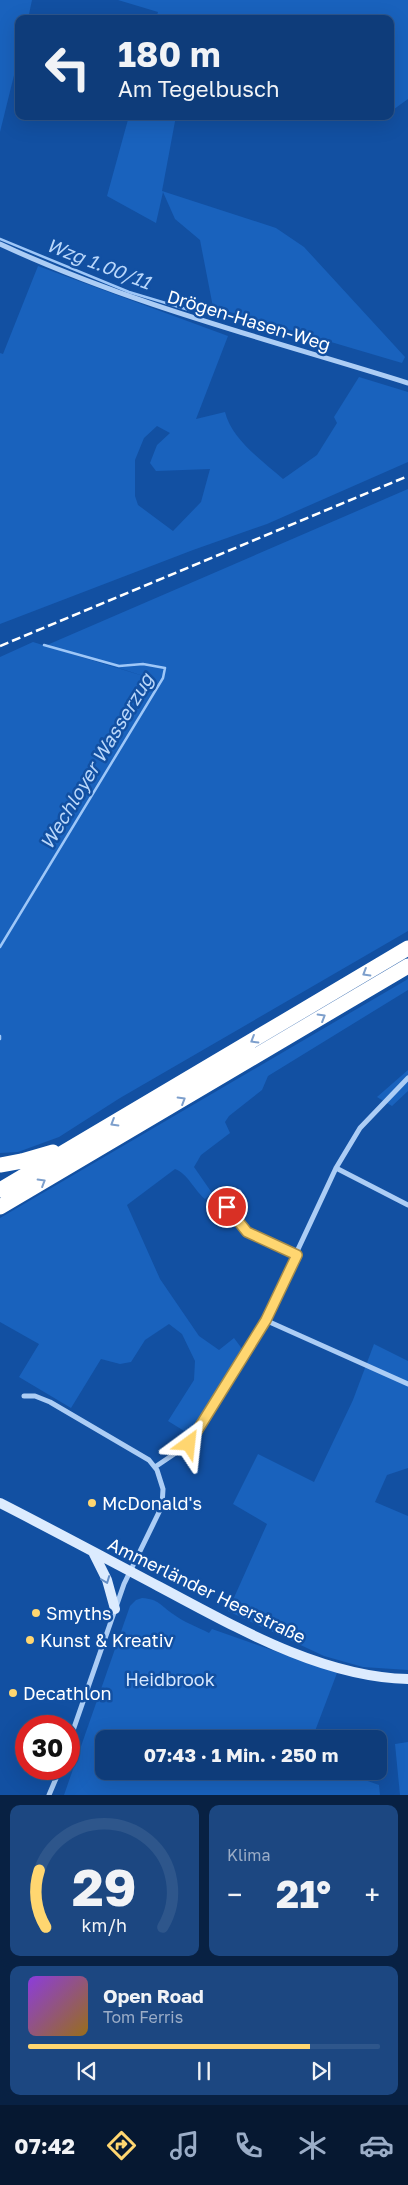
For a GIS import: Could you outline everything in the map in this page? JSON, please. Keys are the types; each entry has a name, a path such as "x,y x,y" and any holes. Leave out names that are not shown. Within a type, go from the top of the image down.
{"highway":[{"path":"0,1190 408,948"},
{"path":"0,1207 408,966"},
{"path":"0,1165 22,1161 78,1144"}],"street":[{"name":"Drögen-Hasen-Weg","path":"0,244 38,262 131,298 275,344 408,383"},
{"path":"155,1467 189,1444 266,1320 336,1168 360,1128 408,1078"},
{"path":"336,1168 408,1205"},
{"path":"239,1192 227,1207 247,1232 297,1255"},
{"path":"266,1320 408,1384"},
{"path":"24,1396 35,1396 50,1402 149,1460 155,1467 163,1488 162,1506 129,1570 78,1715"},
{"name":"Ammerländer Heerstraße","path":"0,1503 206,1611 315,1660 364,1674 408,1679"},
{"path":"93,1552 107,1580 115,1609"},
{"path":"49,1795 55,1780"}],"green space":[{"path":"0,0 32,0 29,15 15,15 15,71 0,132"},
{"path":"118,0 408,0 408,99 394,109 394,15 157,15 158,12"},
{"path":"128,120 175,120 162,191 276,228 304,247 405,357 402,363 213,307 200,240 175,219 163,192 156,223 107,196"},
{"path":"38,266 228,336 196,419 225,412 234,432 257,457 283,479 317,455 337,423 334,417 359,377 408,392 408,462 267,524 193,550 0,624 0,353 3,354","holes":["157,426 170,433 157,445 150,463 156,471 210,469 201,502 173,531 138,505 135,496 135,460 144,438"]},
{"path":"408,489 408,931 120,1098 59,1137 18,1152 0,1153 0,657 33,642 153,679 47,645"},
{"path":"408,979 408,990 268,1076 262,1090 229,1116 225,1122 230,1133 201,1155 194,1167 212,1193 205,1199 180,1171 175,1169 127,1205 160,1279 199,1336 219,1350 234,1338 243,1350 189,1434 168,1421 194,1380 195,1361 182,1334 169,1324 145,1340 131,1362 120,1364 101,1359 71,1408 19,1377 39,1344 0,1322 0,1218"},
{"path":"408,1070 408,1091 392,1106 377,1097"},
{"path":"374,1344 408,1361 408,1468 387,1475 375,1502 408,1516 408,1670 363,1667 324,1656 228,1611 267,1524 233,1504 258,1454 314,1482 353,1400"},
{"name":"Heidbrook","path":"142,1598 156,1601 181,1620 209,1633 212,1629 337,1673 315,1730 95,1730 95,1780 365,1780 379,1785 380,1795 64,1795 69,1780 80,1780 80,1749 130,1606 136,1600"},
{"path":"408,1742 408,1795 400,1795 395,1744"}],"waterway":[{"name":"Wzg 1.00/11","path":"0,239 129,292 189,310"},
{"name":"Wechloyer Wasserzug","path":"0,947 163,678 165,668 143,664 119,666 44,645"}],"railway":[{"path":"0,646 408,476"}],"place":[{"name":"McDonald's","path":"92,1503"},
{"name":"Smyths","path":"36,1613"},
{"name":"Kunst & Kreativ","path":"30,1640"},
{"name":"Decathlon","path":"13,1693"}],"route":[{"path":"189,1444 266,1320 297,1255 247,1232 227,1207"}]}
